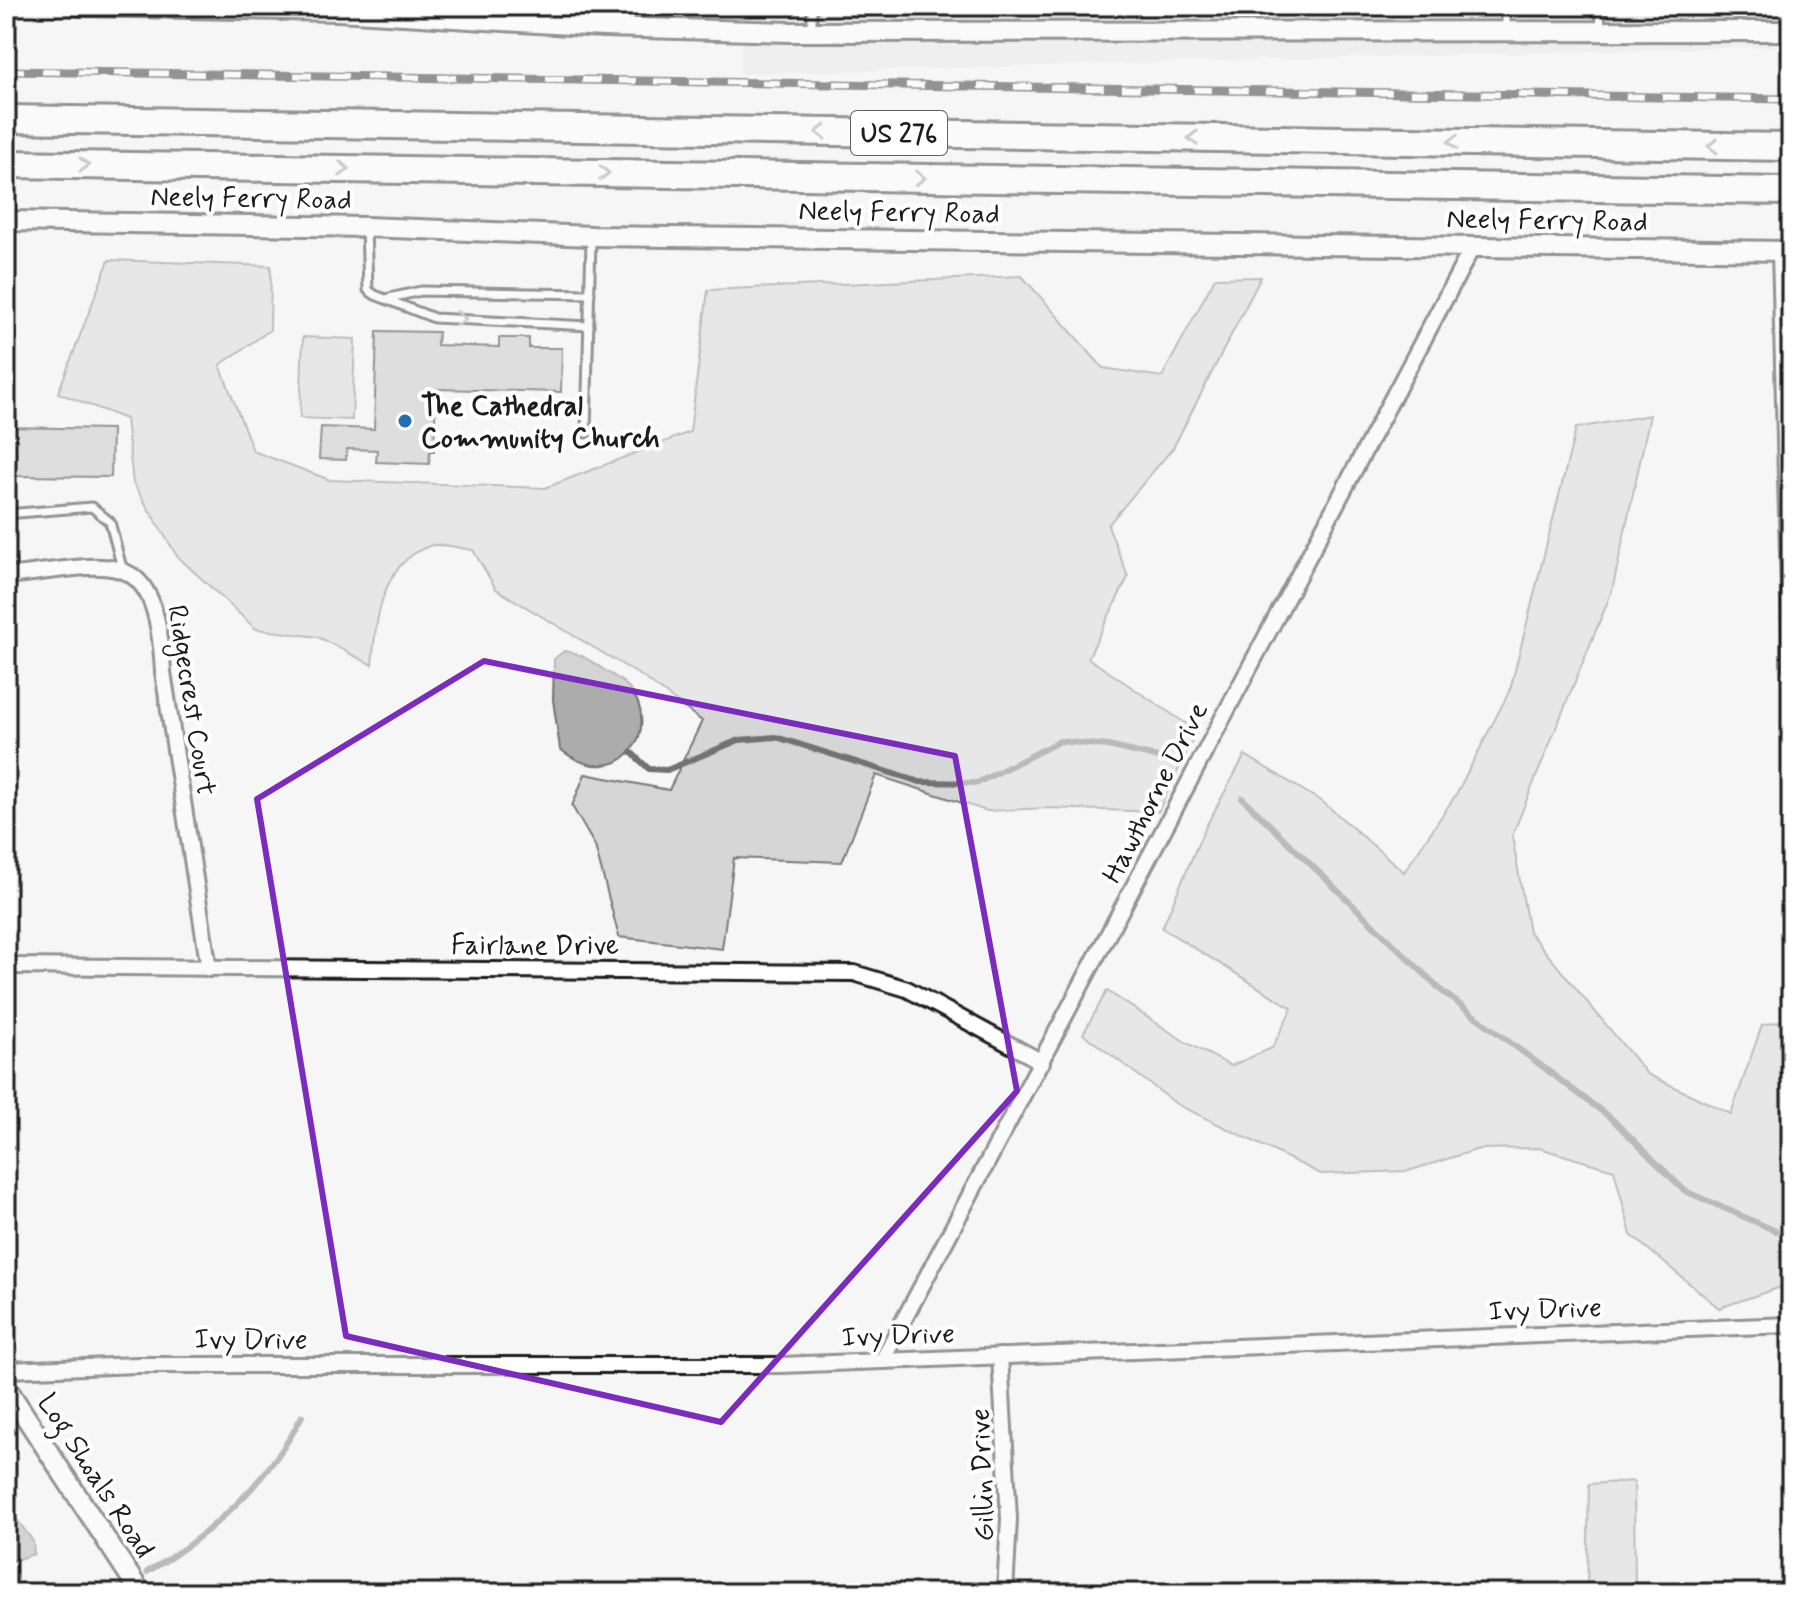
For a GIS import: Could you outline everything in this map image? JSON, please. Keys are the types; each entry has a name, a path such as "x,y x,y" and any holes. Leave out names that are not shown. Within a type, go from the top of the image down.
{"highway":[{"name":"US 276","path":"6,119 1791,147"},
{"name":"US 276","path":"6,164 1791,191"}],"street":[{"path":"80,6 338,8 604,27 812,32 1791,31"},
{"name":"Neely Ferry Road","path":"6,221 366,227 592,236 1785,251"},
{"name":"Hawthorne Drive","path":"882,1361 1473,246"},
{"path":"1785,251 1791,667"},
{"path":"6,576 104,565 122,568"},
{"name":"Ridgecrest Court","path":"122,568 146,588 161,636 163,672 209,969"},
{"name":"Fairlane Drive","path":"6,966 854,973 907,989 1042,1062"},
{"name":"Ivy Drive","path":"6,1370 154,1365 693,1365 882,1361 1791,1325"},
{"name":"Gillin Drive","path":"1000,1356 1009,1519 1005,1593"},
{"name":"Log Shoals Road","path":"6,1387 141,1593"}],"lane":[{"path":"604,6 604,27"},
{"path":"812,6 812,32"},
{"path":"1506,6 1506,31"},
{"path":"1600,6 1601,31"},
{"path":"366,227 368,290 434,318 589,326"},
{"path":"586,433 592,236"},
{"path":"387,298 421,291 590,294"},
{"path":"6,514 92,507 110,522 122,568"}],"highlighted area":[{"path":"484,661 955,756 1017,1091 721,1422 346,1336 257,799"}],"shaded area":[{"path":"69,6 1791,6 1791,46 740,74 743,12"},
{"path":"109,260 271,266 270,330 220,365 253,451 330,480 545,488 690,432 708,290 1022,276 1103,368 1162,377 1215,278 1261,277 1173,448 1108,525 1128,577 1088,658 1197,731 1158,812 1048,808 987,811 876,775 842,862 734,858 722,949 619,937 595,846 572,806 585,774 669,790 702,721 643,677 496,589 473,550 445,545 429,546 413,554 400,566 390,580 379,613 372,665 318,637 256,629 177,556 133,483 126,419 58,393"},
{"path":"303,337 355,339 352,420 300,418"},
{"path":"1650,415 1612,591 1512,836 1529,932 1647,1074 1731,1114 1762,1025 1782,1021 1791,1188 1784,1286 1719,1308 1631,1235 1614,1170 1539,1148 1479,1149 1408,1171 1321,1174 1178,1105 1083,1034 1107,991 1187,1043 1231,1066 1272,1048 1292,1008 1162,928 1204,830 1245,755 1324,803 1404,872 1457,793 1510,690 1576,428"},
{"path":"564,651 585,657 620,680 638,703 641,721 639,737 630,751 618,761 601,765 582,762 560,749 553,700 554,659"},
{"path":"1634,1481 1635,1593 1587,1593 1589,1484"},
{"path":"6,1505 33,1541 34,1554 6,1563"}],"building":[{"name":"The Cathedral Community Church","path":"377,331 438,332 437,345 499,347 499,338 529,338 529,348 562,348 561,392 436,389 434,451 430,451 429,464 376,462 377,450 347,449 346,460 319,459 321,427 374,429"},
{"path":"6,427 112,429 111,477 6,476"}],"waterway":[{"path":"631,752 649,769 667,770 739,740 776,737 920,782 977,783 1060,741 1108,746 1174,761"},
{"path":"1242,798 1443,992 1612,1119 1685,1191 1776,1231"},
{"path":"147,1572 193,1542 236,1505 273,1463 302,1416"},
{"path":"111,1593 119,1588"}],"railway":[{"path":"6,71 1791,99"}],"place":[{"name":"The Cathedral Community Church","path":"405,421"}]}
